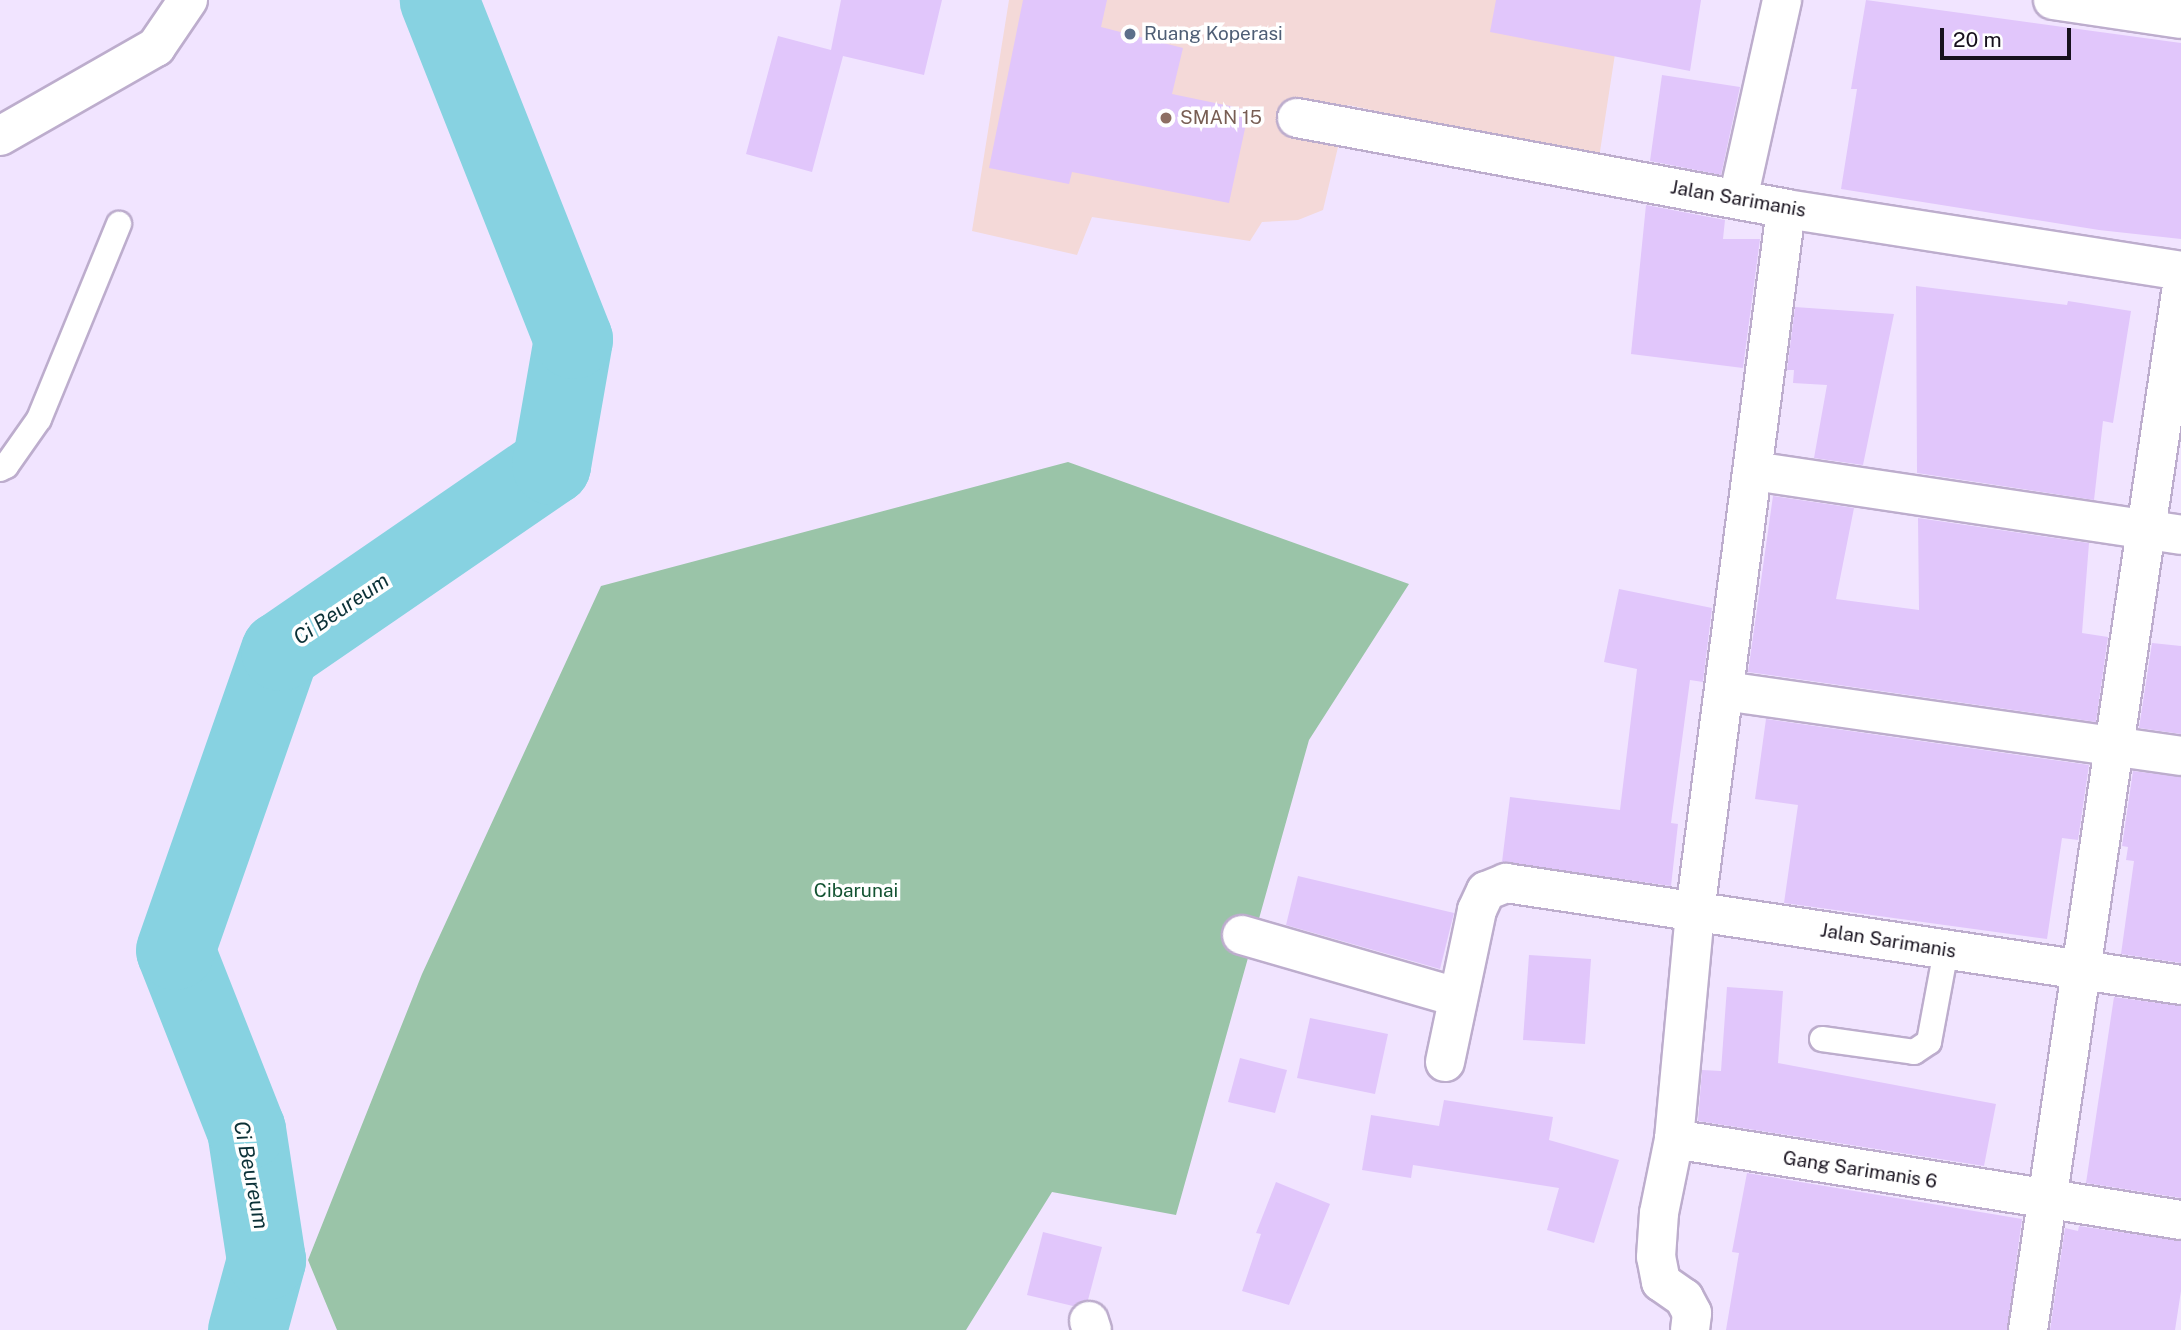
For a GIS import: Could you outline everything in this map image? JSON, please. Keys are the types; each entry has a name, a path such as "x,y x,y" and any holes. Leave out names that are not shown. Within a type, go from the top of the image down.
{"street":[{"path":"0,136 156,47 188,0"},
{"path":"1738,199 1782,0"},
{"path":"2053,0 2181,19"},
{"name":"Jalan Sarimanis","path":"1297,118 1786,209 2181,271"},
{"path":"1690,1330 1692,1314 1684,1298 1661,1282 1656,1257 1659,1213 1674,1139 1695,912 1726,691 1786,209"},
{"path":"2028,1330 2116,747 2163,532 2181,293"},
{"path":"1754,471 2163,532"},
{"path":"1726,691 2181,756"},
{"name":"Jalan Sarimanis","path":"1457,997 1477,910 1486,891 1495,885 1506,883 2181,985"},
{"path":"1242,935 1457,997 1445,1062"},
{"name":"Gang Sarimanis 6","path":"1674,1139 2181,1220"}],"lane":[{"path":"0,469 6,466 39,419 119,224"},
{"path":"1822,1039 1914,1052 1929,1042 1946,950"}],"shaded area":[{"name":"SMAN 15","path":"1009,0 1595,0 1615,54 1599,158 1348,105 1323,210 1298,220 1262,222 1250,241 1092,217 1077,255 972,231"}],"green space":[{"name":"Cibarunai","path":"1068,462 1409,584 1309,740 1176,1215 1052,1192 966,1330 337,1330 308,1260 422,974 601,586"}],"building":[{"path":"841,0 942,0 924,75 843,56 812,172 746,154 778,36 831,50"},
{"path":"1023,0 1107,0 1101,27 1183,48 1172,94 1249,110 1229,203 1072,172 1069,184 989,168"},
{"path":"1496,0 1701,0 1690,71 1490,32"},
{"path":"1866,0 2181,43 2181,239 2099,230 1841,189 1857,89 1851,89"},
{"path":"1662,75 1740,87 1721,175 1650,161"},
{"path":"1646,205 1725,220 1723,239 1760,239 1743,368 1631,354"},
{"path":"1916,286 2067,305 2068,301 2131,311 2113,423 2103,421 2094,500 1917,473"},
{"path":"1795,307 1894,314 1863,465 1814,458 1827,385 1793,383 1794,370 1787,370"},
{"path":"1773,496 1854,508 1836,599 1919,610 1918,518 2089,543 2082,633 2108,637 2096,722 1748,672"},
{"path":"1619,589 1712,608 1703,682 1690,680 1671,823 1678,824 1671,886 1502,862 1510,797 1620,810 1637,669 1604,662"},
{"path":"2152,643 2181,646 2181,734 2139,728"},
{"path":"1766,719 2089,765 2078,840 2062,838 2047,939 1784,903 1798,805 1755,799"},
{"path":"2133,771 2181,777 2181,963 2121,954 2134,861 2126,860 2128,847 2122,846"},
{"path":"1298,876 1454,913 1440,969 1286,925"},
{"path":"1529,955 1591,959 1585,1044 1523,1040"},
{"path":"1727,987 1783,991 1778,1063 1996,1104 1984,1166 1698,1121 1702,1070 1721,1071"},
{"path":"2114,997 2181,1006 2181,1198 2086,1183"},
{"path":"1310,1018 1388,1034 1375,1094 1297,1078"},
{"path":"1240,1058 1287,1070 1275,1113 1228,1102"},
{"path":"1444,1100 1553,1117 1549,1140 1619,1160 1594,1243 1547,1230 1559,1188 1413,1165 1411,1178 1362,1170 1371,1115 1439,1126"},
{"path":"1747,1173 2022,1219 2007,1330 1726,1330 1739,1253 1732,1252"},
{"path":"1276,1182 1330,1204 1289,1305 1242,1291 1261,1234 1256,1233"},
{"path":"2079,1226 2181,1241 2181,1291 2175,1330 2050,1330 2065,1228 2078,1231"},
{"path":"1043,1232 1102,1247 1088,1300 1073,1306 1027,1295"}],"waterway":[{"name":"Ci Beureum","path":"247,1330 266,1260 246,1130 175,950 280,651 551,465 573,339 439,0"}],"place":[{"name":"Ruang Koperasi","path":"1130,34"},
{"name":"SMAN 15","path":"1166,118"}]}
